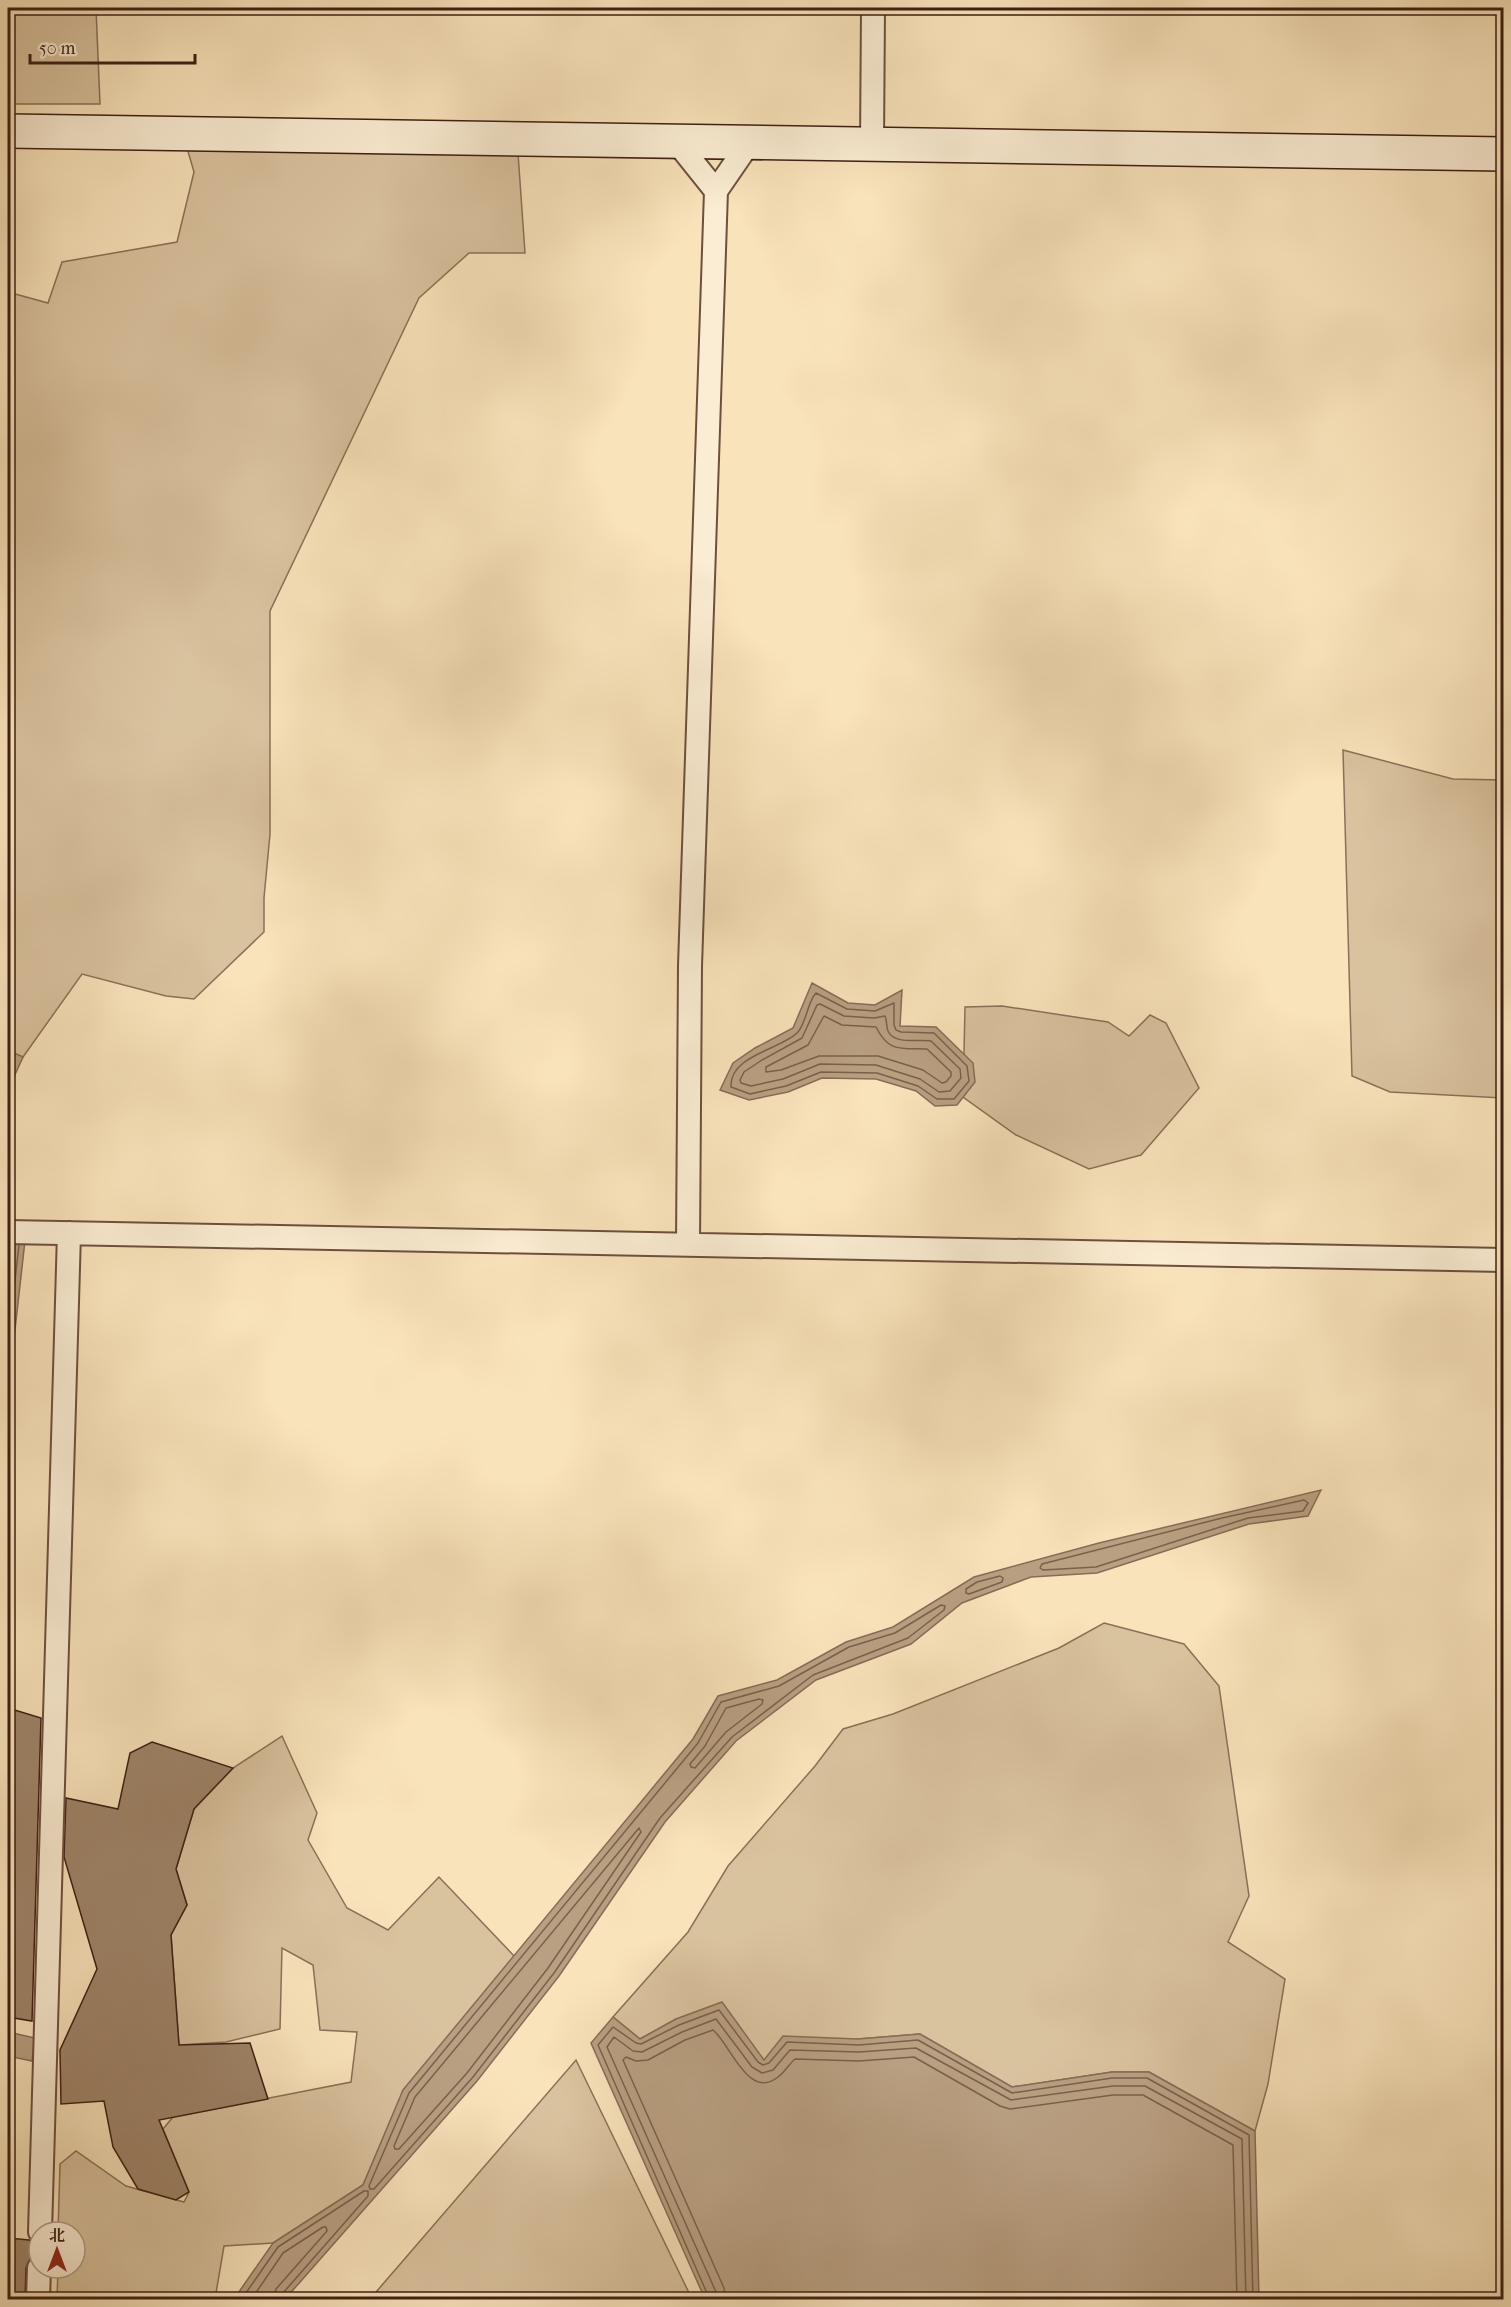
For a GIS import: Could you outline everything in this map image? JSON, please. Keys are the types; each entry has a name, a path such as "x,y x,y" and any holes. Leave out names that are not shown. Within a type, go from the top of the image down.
{"street":[{"path":"872,144 873,8"},
{"path":"8,131 1503,154"},
{"path":"676,141 716,190"},
{"path":"688,1244 690,954 716,190 749,142"},
{"path":"8,1232 1503,1260"},
{"path":"40,2220 69,1233"},
{"path":"38,2300 39,2280"}],"shaded area":[{"path":"8,8 96,8 100,104 8,104"},
{"path":"183,134 517,139 525,253 469,253 419,298 270,611 270,834 264,898 264,932 194,999 166,996 82,974 23,1057 8,1052 8,292 48,303 62,262 177,242 194,172"},
{"path":"1343,750 1453,779 1503,780 1503,1098 1390,1092 1352,1076"},
{"path":"1002,1006 1108,1022 1129,1036 1150,1015 1166,1023 1199,1088 1141,1155 1089,1169 1016,1135 963,1097 965,1007"},
{"path":"1104,1623 1184,1644 1219,1686 1249,1896 1228,1942 1285,1979 1268,2084 1255,2131 1149,2072 1112,2072 1012,2087 920,2034 858,2039 764,2060 676,2019 640,2039 613,2017 688,1932 728,1866 815,1766 843,1729 893,1714 1059,1648"},
{"path":"282,1736 317,1813 308,1840 347,1908 388,1930 439,1877 516,1958 404,2090 363,2185 273,2243 224,2246 215,2299 57,2300 58,2280 87,2280 87,2220 58,2220 60,2164 76,2151 126,2186 184,2202 189,2192 163,2129 173,2117 351,2082 357,2032 320,2030 313,1965 282,1948 280,2029 226,2042 179,2045 171,1935 187,1905 176,1869 194,1809 233,1768"},
{"path":"576,2060 692,2299 370,2299"}],"water":[{"path":"812,983 848,1003 875,1005 902,990 900,1026 936,1027 973,1063 975,1082 957,1105 935,1106 916,1091 876,1079 822,1078 788,1092 749,1100 720,1090 733,1063 755,1048 793,1028"},
{"path":"8,1050 23,1057 8,1090"},
{"path":"8,1232 26,1232 8,1392"},
{"path":"1321,1490 1308,1516 1249,1524 1097,1573 1031,1577 962,1603 911,1644 816,1680 736,1741 665,1822 559,1976 477,2081 286,2298 234,2299 273,2243 363,2185 403,2090 693,1739 718,1696 777,1680 846,1642 893,1627 974,1577 1099,1543"},
{"path":"722,2002 764,2060 783,2036 858,2039 920,2034 1012,2087 1112,2072 1149,2072 1255,2131 1259,2299 705,2299 591,2043 613,2017 640,2039 676,2019"},
{"path":"8,2032 35,2038 32,2061 8,2056"}],"building":[{"path":"8,1708 41,1718 32,2021 8,2017"},
{"path":"152,1742 233,1768 194,1809 176,1869 187,1905 171,1935 179,2045 250,2043 268,2099 159,2120 189,2192 176,2200 138,2189 113,2147 104,2101 61,2104 60,2050 97,1969 64,1857 66,1798 118,1809 130,1753"},
{"path":"8,2238 27,2240 25,2300 8,2300"}]}
